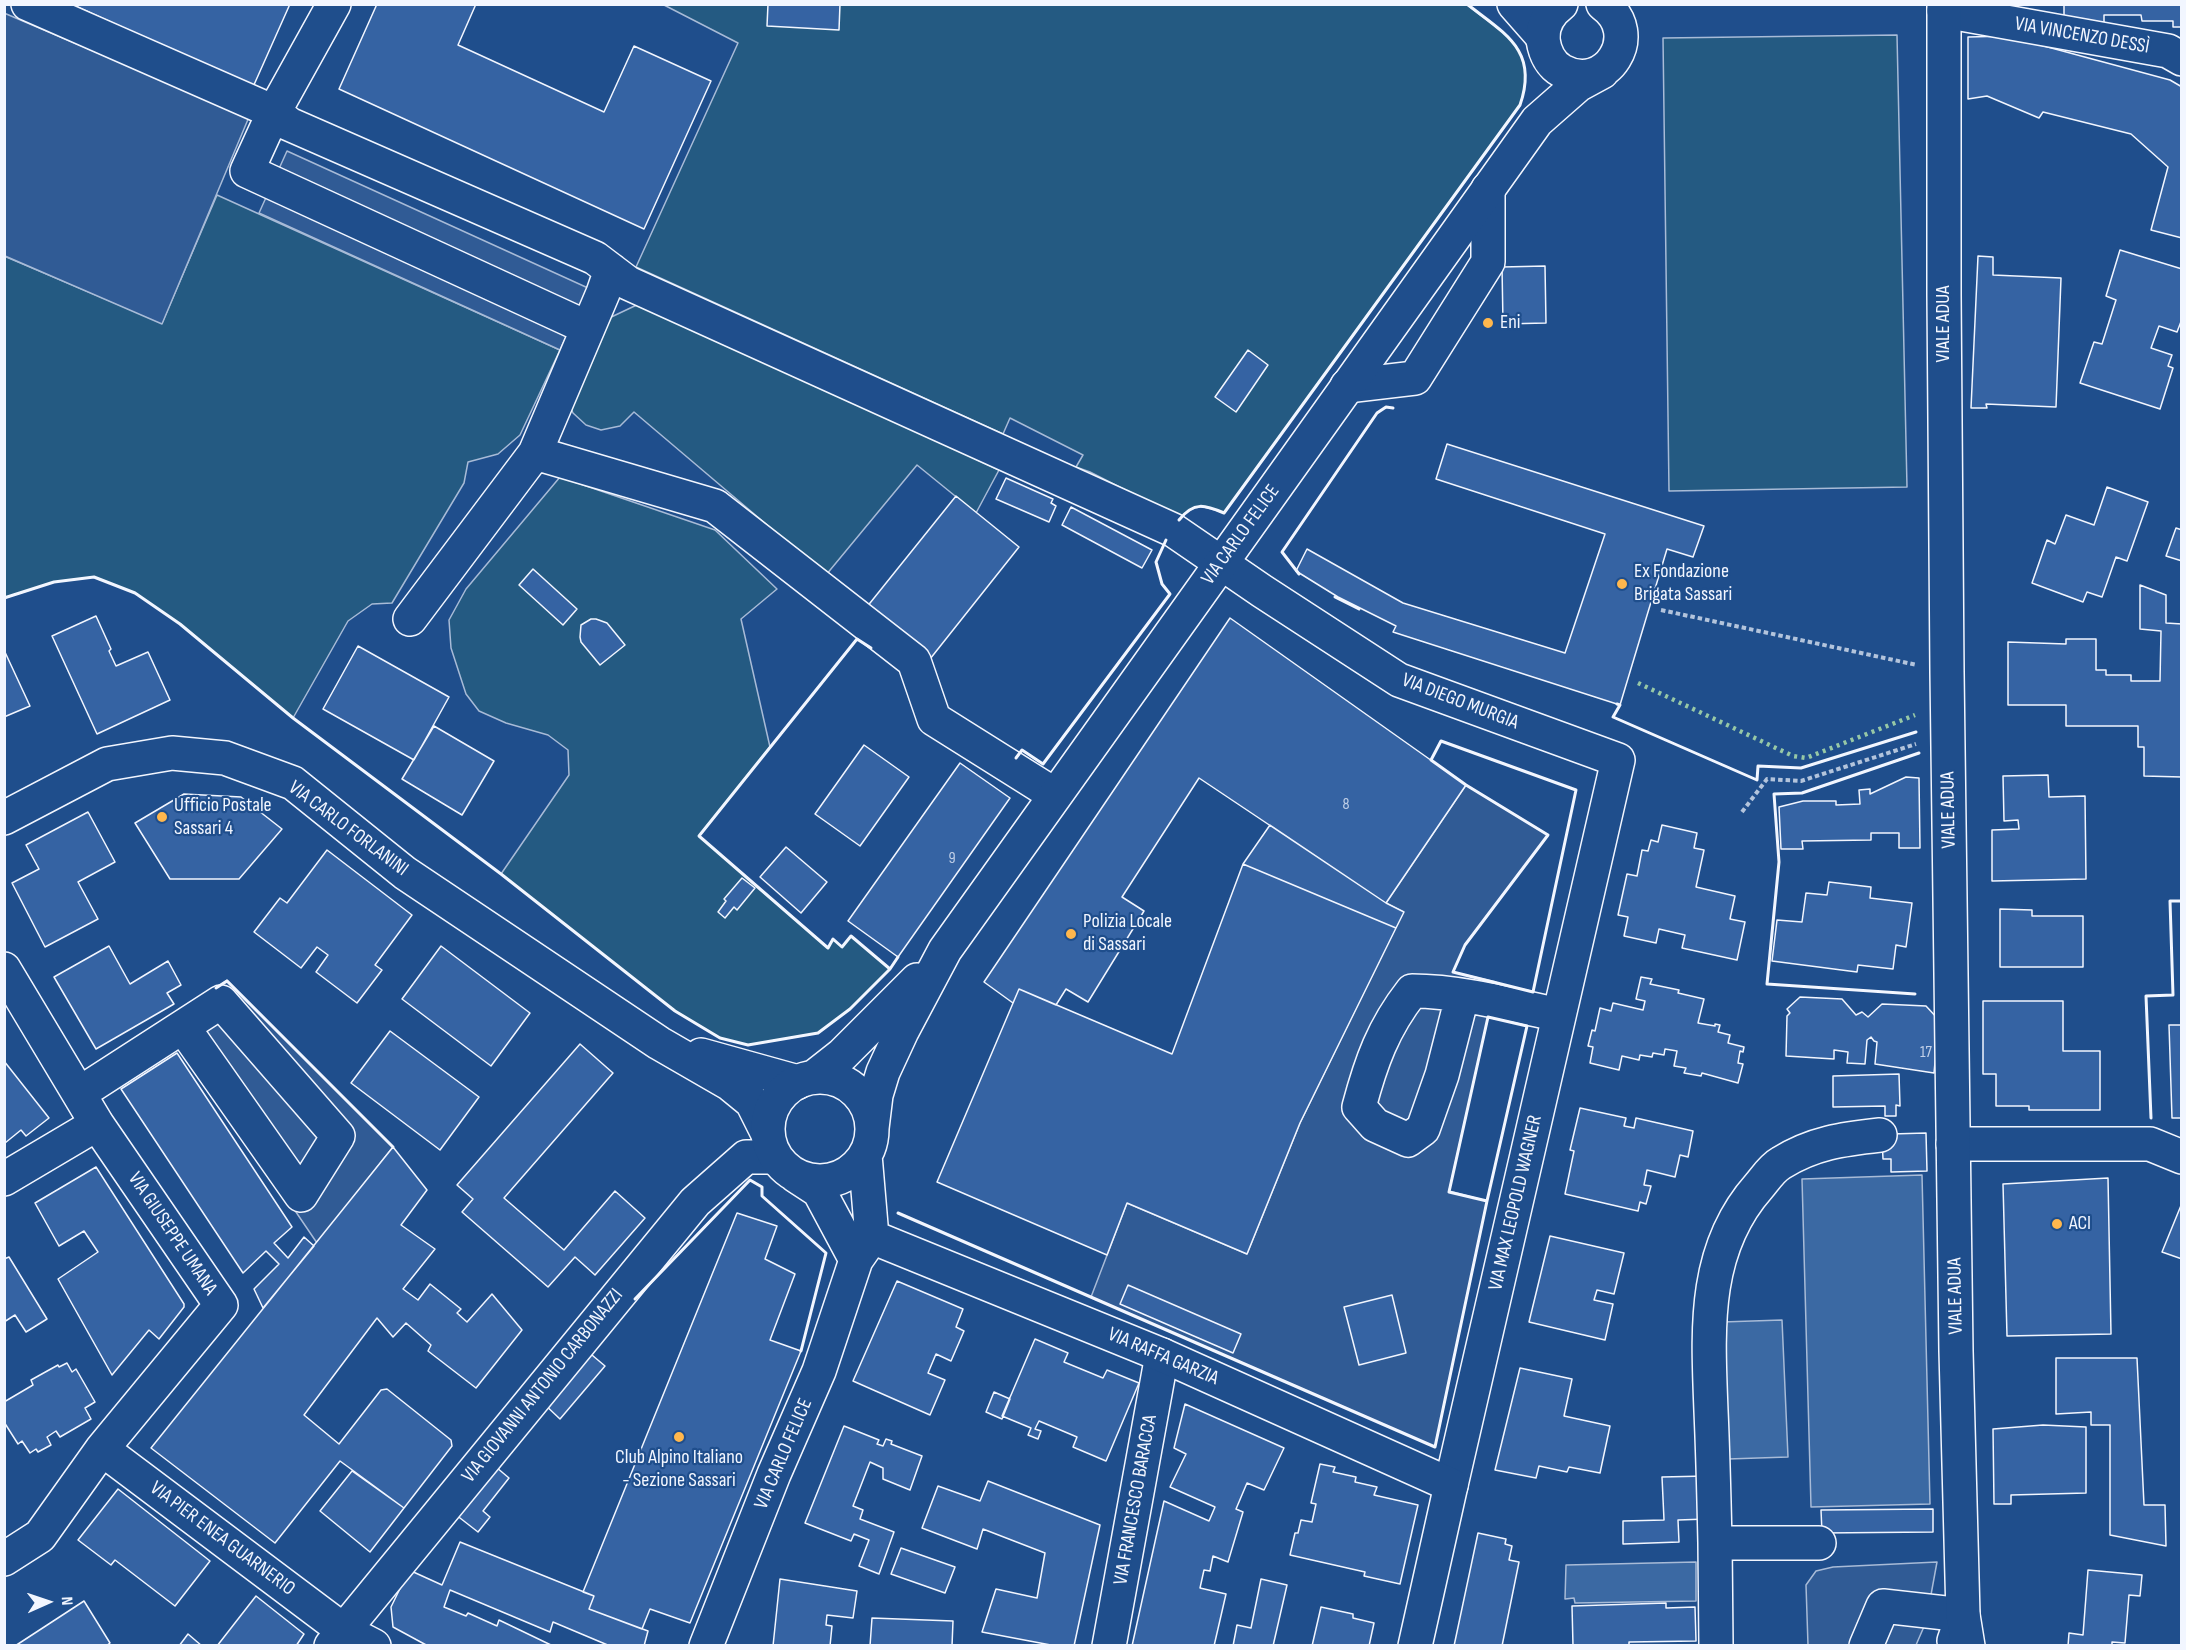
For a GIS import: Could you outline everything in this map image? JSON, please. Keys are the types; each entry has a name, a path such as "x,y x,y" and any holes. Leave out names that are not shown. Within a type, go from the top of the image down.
{"main road":[{"name":"VIA DIEGO MURGIA","path":"28,4 274,112 290,124 595,258 628,283 1173,530 1399,680 1618,760"},
{"path":"334,4 274,112 247,171 588,328"},
{"path":"1514,4 1559,69 1580,77 1602,72 1617,55 1621,44 1618,10"},
{"name":"VIA CARLO FELICE","path":"1537,121 1547,71 1545,25 1550,14 1561,4"},
{"name":"VIA VINCENZO DESSÌ","path":"1944,8 2168,51 2181,59"},
{"name":"VIALE ADUA","path":"1944,8 1944,295 1953,1144 1962,1579 1966,1630 1952,1646"},
{"name":"VIA CARLO FELICE","path":"706,1646 774,1474 819,1371 864,1249 868,1142 876,1095 883,1072 902,1031 945,950 1537,121 1578,85 1602,72"},
{"path":"1347,386 1415,378 1488,262 1488,189"},
{"path":"410,619 535,453 611,270"},
{"path":"535,453 715,506 914,661 933,719 1055,795"},
{"name":"VIA CARLO FORLANINI","path":"4,818 107,764 172,753 225,758 293,783 405,873 659,1043 730,1084 752,1102 780,1155"},
{"name":"VIA MAX LEOPOLD WAGNER","path":"1415,1646 1451,1485 1546,1012 1618,760"},
{"name":"VIA CARLO FELICE","path":"806,1080 842,1055 945,950"},
{"name":"VIA GIUSEPPE UMANA","path":"4,969 97,1124 221,1305 102,1449 40,1536 4,1558"},
{"path":"1477,999 1546,1012"},
{"path":"80,1093 221,1002 338,1136 301,1196 183,1027"},
{"name":"VIA CARLO FORLANINI","path":"659,1043 806,1080"},
{"path":"780,1155 811,1181 827,1182 843,1177 855,1167 868,1142 866,1104 859,1094 838,1080 806,1080 785,1090 775,1102 769,1117 780,1155 819,1191 864,1249"},
{"path":"4,1179 97,1124"},
{"path":"1716,1646 1716,1543 1708,1330 1713,1281 1726,1238 1745,1202 1778,1164 1809,1149 1836,1140 1880,1135"},
{"path":"1953,1144 2150,1144 2181,1157"},
{"name":"VIA GIOVANNI ANTONIO CARBONAZZI","path":"337,1638 695,1202 746,1157 780,1155"},
{"name":"VIA RAFFA GARZIA","path":"864,1249 1162,1355 1451,1485"},
{"name":"VIA FRANCESCO BARACCA","path":"1109,1646 1162,1355"},
{"name":"VIA PIER ENEA GUARNERIO","path":"102,1449 337,1638 374,1646"},
{"path":"1716,1543 1819,1543"},
{"path":"1866,1646 1883,1606 1966,1630"}],"path":[{"path":"1661,610 1947,672"},
{"path":"1742,812 1767,779 1801,781 1948,734"}],"shaded area":[{"path":"664,5 1467,5 1494,25 1515,45 1522,57 1525,86 1520,105 1224,513 1200,507 1191,509 1180,518 1076,467 1083,455 1010,418 1003,434 636,267 738,43"},
{"path":"4,13 249,117 162,324 5,256"},
{"path":"1897,35 1907,487 1669,491 1663,38"},
{"path":"287,151 588,288 560,350 259,213"},
{"path":"217,195 560,350 520,435 498,454 468,462 464,483 392,603 372,604 348,621 293,718 180,624 135,593 94,577 54,582 5,598 4,256 162,323"},
{"path":"643,302 999,470 976,513 917,465 826,575 634,412 620,426 601,430 586,425 573,413 568,402 605,320"},
{"path":"560,477 715,530 777,589 741,619 770,747 699,836 828,948 833,939 842,947 851,936 890,969 850,1009 818,1033 748,1045 720,1038 675,1011 501,874 569,775 568,750 548,735 506,723 479,711 466,694 451,648 449,620 466,589"},
{"path":"1466,785 1548,835 1465,945 1453,972 1496,982 1449,1191 1487,1201 1435,1447 1091,1297 1127,1203 1247,1254 1300,1123 1403,912 1386,903"},
{"path":"227,980 393,1147 317,1243 167,1022"},
{"path":"1922,1175 1930,1504 1811,1507 1802,1179"},
{"path":"1782,1320 1788,1457 1728,1459 1722,1322"},
{"path":"1696,1562 1696,1601 1575,1603 1574,1598 1565,1599 1566,1565"},
{"path":"1937,1562 1926,1622 1916,1645 1808,1645 1806,1585 1816,1571 1833,1567"}],"building":[{"path":"71,4 290,4 253,87"},
{"path":"377,4 476,4 458,45 604,112 634,46 711,81 644,229 339,89"},
{"path":"768,4 840,4 839,30 767,26"},
{"path":"2064,4 2182,4 2182,27 2173,27 2173,21 2142,21 2141,15 2104,15 2104,22 2064,23"},
{"path":"2007,36 2170,80 2182,87 2182,238 2151,230 2168,167 2131,134 2043,112 2039,118 1987,96 1968,99 1968,37"},
{"path":"2120,250 2182,269 2182,319 2177,332 2159,326 2151,348 2172,355 2168,366 2173,368 2160,409 2080,383 2094,342 2102,344 2116,300 2106,296"},
{"path":"1978,256 1993,257 1993,275 2061,278 2056,407 1986,404 1987,408 1971,408"},
{"path":"1545,266 1546,323 1503,324 1502,267"},
{"path":"1248,350 1268,365 1236,412 1215,397"},
{"name":"Ex Fondazione Brigata Sassari","path":"1447,444 1704,526 1693,557 1667,549 1620,705 1393,632 1396,626 1338,597 1296,571 1307,549 1403,603 1565,653 1605,534 1436,479"},
{"path":"1006,478 1053,499 1051,503 1056,506 1049,522 996,499"},
{"path":"2107,487 2148,502 2127,561 2116,557 2102,597 2087,592 2083,602 2032,583 2047,540 2055,544 2066,515 2094,525"},
{"path":"956,496 1019,547 930,659 866,608"},
{"path":"1071,507 1152,550 1142,568 1062,525"},
{"path":"2176,528 2182,530 2182,561 2166,556"},
{"path":"533,569 577,609 563,625 519,585"},
{"path":"2140,585 2166,595 2166,623 2182,624 2182,777 2144,776 2144,747 2138,747 2138,726 2066,726 2066,705 2008,705 2008,642 2066,644 2066,639 2096,639 2096,670 2106,670 2106,675 2131,675 2131,681 2160,681 2161,631 2140,629"},
{"path":"96,616 116,666 148,652 170,700 97,734 52,636"},
{"path":"1230,618 1466,785 1386,903 1199,778 1122,897 1144,911 1088,1002 1066,989 1056,1005 1019,989 1013,1003 984,982"},
{"path":"591,619 607,623 625,645 600,665 581,642 580,637 581,625"},
{"path":"358,646 449,697 414,760 323,709"},
{"path":"4,650 30,706 4,717"},
{"path":"434,726 494,761 462,815 402,779"},
{"path":"864,745 909,777 860,846 815,814"},
{"path":"960,763 1010,798 898,957 848,921"},
{"path":"2048,775 2049,797 2085,796 2086,879 1992,881 1992,830 2019,829 2018,820 2004,821 2003,776"},
{"path":"1906,777 1919,778 1920,848 1899,848 1899,833 1871,833 1871,840 1802,841 1803,849 1781,849 1779,807 1803,801 1836,801 1836,805 1860,804 1859,790 1870,789 1870,794"},
{"path":"184,794 241,797 282,829 239,879 170,879 135,823"},
{"path":"88,812 115,862 78,882 98,919 45,947 12,883 39,869 26,845"},
{"path":"1270,825 1386,903 1404,912 1396,928 1243,864"},
{"path":"1662,825 1697,833 1694,848 1704,850 1696,887 1735,896 1730,919 1745,922 1737,960 1682,948 1685,935 1659,929 1656,943 1624,936 1628,917 1618,915 1627,874 1637,876 1642,850 1648,851 1651,840 1658,842"},
{"path":"786,847 827,882 801,913 760,877"},
{"path":"327,850 412,915 375,965 382,970 357,1003 316,972 328,955 317,947 301,968 254,932 280,898 287,903"},
{"path":"1243,864 1396,928 1300,1123 1247,1254 1127,1203 1107,1255 937,1182 1019,989 1172,1054"},
{"path":"742,878 755,888 737,910 734,907 725,918 718,912 726,901 724,899"},
{"path":"1829,882 1871,887 1870,898 1912,903 1906,947 1896,945 1893,969 1858,965 1857,972 1772,961 1777,920 1802,922 1806,893 1827,895"},
{"path":"2000,909 2032,910 2032,916 2083,916 2083,967 2000,967"},
{"path":"109,946 130,984 168,961 181,985 167,993 174,1004 96,1049 54,977"},
{"path":"441,946 530,1013 491,1066 402,999"},
{"path":"1641,977 1652,979 1650,984 1679,990 1678,993 1704,999 1698,1023 1720,1025 1718,1032 1730,1035 1728,1043 1744,1047 1743,1052 1740,1051 1738,1063 1743,1064 1738,1083 1702,1073 1701,1076 1684,1073 1686,1068 1674,1066 1677,1051 1665,1049 1664,1055 1653,1053 1652,1057 1640,1055 1639,1060 1622,1056 1619,1070 1590,1063 1593,1047 1588,1046 1592,1030 1595,1031 1600,1008 1611,1011 1613,1003 1643,1010 1645,1001 1636,999"},
{"path":"1800,997 1842,999 1856,1015 1862,1012 1868,1017 1882,1004 1926,1006 1939,1020 1934,1073 1875,1064 1877,1042 1871,1037 1867,1040 1865,1064 1847,1063 1848,1052 1834,1050 1834,1059 1786,1056 1787,1016 1790,1013 1787,1009"},
{"path":"1983,1001 2063,1001 2063,1051 2100,1051 2100,1110 2029,1110 2029,1106 1996,1106 1996,1074 1983,1074"},
{"path":"2169,1025 2182,1025 2182,1118 2172,1118"},
{"path":"390,1031 479,1097 440,1150 351,1083"},
{"path":"580,1044 613,1073 504,1198 564,1250 615,1191 645,1218 595,1275 575,1257 548,1287 462,1212 473,1199 457,1185"},
{"path":"177,1053 292,1227 274,1243 288,1258 304,1237 314,1246 263,1308 254,1289 279,1264 266,1251 243,1273 121,1089"},
{"path":"4,1061 49,1118 26,1136 21,1130 5,1143"},
{"path":"1899,1074 1900,1106 1896,1105 1896,1116 1885,1116 1885,1106 1833,1107 1833,1076"},
{"path":"1580,1108 1626,1118 1624,1126 1634,1128 1636,1118 1693,1131 1688,1157 1680,1155 1675,1177 1647,1170 1644,1185 1651,1186 1646,1204 1640,1202 1638,1211 1565,1194 1574,1151 1570,1150"},
{"path":"1926,1133 1927,1171 1891,1172 1891,1159 1883,1159 1882,1138 1891,1134"},
{"path":"393,1147 427,1190 401,1225 435,1249 403,1289 418,1300 430,1284 461,1309 457,1313 467,1322 492,1294 522,1330 476,1388 428,1351 431,1345 406,1323 393,1337 377,1318 304,1415 339,1444 381,1390 387,1389 451,1440 452,1446 404,1508 340,1461 275,1543 151,1448"},
{"path":"96,1167 184,1304 159,1339 149,1330 112,1375 58,1279 98,1252 84,1231 59,1246 35,1203"},
{"name":"ACI","path":"2108,1178 2111,1334 2007,1336 2003,1184"},
{"path":"2182,1203 2182,1259 2162,1252"},
{"path":"737,1213 777,1226 765,1259 795,1274 770,1340 801,1351 690,1623 650,1609 642,1629 589,1609 594,1596 583,1592"},
{"path":"1550,1236 1624,1253 1614,1294 1597,1290 1594,1300 1613,1304 1605,1340 1529,1322"},
{"path":"9,1257 47,1319 26,1332 15,1315 4,1322 4,1259"},
{"path":"897,1281 963,1309 956,1327 964,1331 951,1361 936,1354 928,1373 945,1380 930,1415 853,1381"},
{"path":"1128,1285 1241,1334 1233,1353 1120,1304"},
{"path":"1392,1295 1406,1353 1359,1365 1344,1307"},
{"path":"1035,1339 1068,1353 1064,1362 1103,1378 1107,1370 1139,1383 1106,1461 1073,1447 1077,1437 1039,1421 1035,1429 1041,1431 1038,1439 1028,1435 1031,1428 1002,1416"},
{"path":"586,1350 605,1366 560,1419 542,1402"},
{"path":"2056,1358 2137,1358 2144,1505 2165,1505 2166,1546 2110,1535 2110,1425 2091,1425 2091,1412 2056,1414"},
{"path":"67,1363 72,1372 76,1369 95,1402 85,1408 91,1419 60,1437 56,1431 47,1437 51,1445 38,1452 36,1449 30,1453 22,1441 18,1444 4,1422 4,1402 33,1385 31,1380 58,1365 59,1367"},
{"path":"1520,1368 1572,1379 1564,1416 1610,1426 1600,1473 1569,1467 1567,1472 1539,1466 1536,1478 1495,1470"},
{"path":"994,1392 1010,1399 1002,1419 986,1412"},
{"path":"1185,1404 1284,1448 1264,1490 1247,1483 1236,1509 1243,1512 1228,1562 1213,1556 1210,1571 1204,1570 1200,1588 1226,1594 1214,1646 1132,1646 1164,1501 1209,1521 1215,1507 1170,1487 1186,1454 1174,1448"},
{"path":"2043,1425 2086,1427 2086,1493 2011,1495 2011,1504 1994,1504 1993,1429"},
{"path":"844,1426 879,1440 877,1444 883,1446 886,1439 892,1441 891,1444 922,1456 910,1490 883,1479 883,1468 870,1462 853,1506 863,1510 860,1519 894,1532 879,1574 859,1566 869,1540 854,1534 851,1541 805,1523"},
{"path":"490,1462 509,1478 483,1511 490,1517 478,1532 451,1511"},
{"path":"1320,1464 1335,1467 1333,1472 1356,1477 1355,1482 1377,1487 1374,1495 1418,1505 1400,1584 1364,1576 1365,1572 1290,1555 1295,1533 1298,1533 1301,1520 1312,1522 1316,1504 1311,1503"},
{"path":"352,1471 404,1508 370,1552 320,1511"},
{"path":"1706,1476 1707,1519 1678,1520 1679,1542 1623,1544 1623,1521 1664,1520 1662,1477"},
{"path":"988,1481 1100,1525 1074,1646 1056,1646 982,1632 996,1589 1037,1598 1045,1553 983,1529 977,1549 922,1528 938,1486 980,1501"},
{"path":"118,1489 210,1561 175,1606 115,1560 111,1565 78,1540"},
{"path":"1933,1509 1933,1532 1822,1533 1821,1510"},
{"path":"1478,1533 1506,1539 1505,1544 1512,1546 1509,1560 1519,1562 1502,1646 1454,1646"},
{"path":"460,1542 594,1596 589,1609 648,1631 644,1646 610,1646 553,1622 550,1632 450,1590 444,1607 466,1616 468,1613 497,1626 499,1620 553,1646 428,1646 393,1627 391,1607 409,1570 442,1585"},
{"path":"901,1548 955,1567 945,1593 891,1574"},
{"path":"2088,1570 2142,1575 2140,1596 2129,1595 2125,1643 2112,1642 2112,1646 2068,1646 2069,1633 2083,1635"},
{"path":"780,1579 857,1591 853,1618 827,1615 826,1625 832,1626 830,1646 773,1646"},
{"path":"1261,1579 1287,1585 1273,1646 1233,1646 1237,1625 1251,1628"},
{"path":"256,1596 304,1634 296,1646 217,1646"},
{"path":"84,1601 110,1643 106,1646 15,1646"},
{"path":"1666,1603 1666,1608 1695,1607 1696,1641 1629,1642 1629,1646 1573,1646 1572,1606"},
{"path":"1321,1607 1353,1614 1353,1618 1374,1623 1369,1646 1312,1646"},
{"path":"872,1618 953,1621 952,1646 870,1646"},
{"path":"188,1634 202,1646 179,1646"}],"hedge":[{"path":"1638,683 1793,756 1806,758 1915,715"}],"wall":[{"path":"1179,520 1184,514 1200,506 1224,513 1520,105 1525,86 1522,57 1505,35 1467,4"},
{"path":"1299,574 1282,552 1377,413 1386,407 1393,408"},
{"path":"1016,758 1022,750 1043,764 1170,594 1162,584 1156,562 1166,540"},
{"path":"4,598 54,582 94,577 135,593 180,624 293,718 501,874 675,1011 720,1038 748,1045 818,1033 850,1009 890,969 898,957"},
{"path":"1335,597 1359,609"},
{"path":"871,648 857,639 699,836 828,948 833,939 842,947 851,936 890,969"},
{"path":"1617,704 1620,705 1613,717 1757,780 1758,766 1801,768 1916,732"},
{"path":"1441,741 1576,790 1533,992 1453,972 1465,945 1548,835 1466,785 1431,760 1441,741"},
{"path":"1915,994 1767,984 1779,862 1774,794 1802,793 1919,753"},
{"path":"2151,1118 2146,996 2173,995 2170,901 2182,901"},
{"path":"216,988 227,981 393,1147"},
{"path":"898,1213 1435,1447 1527,1026 1488,1017 1449,1192 1487,1201"},
{"path":"635,1299 750,1180 762,1187 762,1196 826,1253 801,1351"}],"place":[{"name":"Eni","path":"1488,323"},
{"name":"Ex Fondazione Brigata Sassari","path":"1622,584"},
{"name":"Ufficio Postale Sassari 4","path":"162,817"},
{"name":"Polizia Locale di Sassari","path":"1071,934"},
{"name":"ACI","path":"2057,1224"},
{"name":"Club Alpino Italiano - Sezione Sassari","path":"679,1437"}]}
